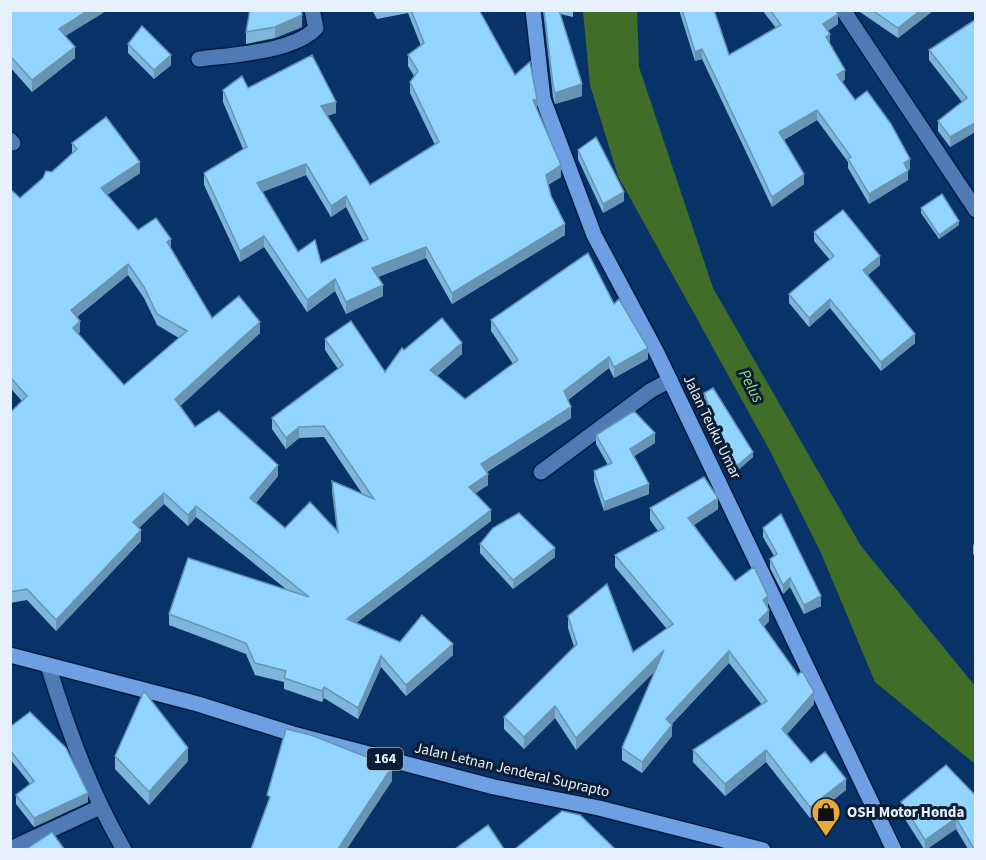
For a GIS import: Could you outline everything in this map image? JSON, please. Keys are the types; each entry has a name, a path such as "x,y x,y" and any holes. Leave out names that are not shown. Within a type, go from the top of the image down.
{"main road":[{"name":"Jalan Teuku Umar","path":"533,10 543,99 594,235 670,380 894,849"},
{"name":"Jalan Letnan Jenderal Suprapto","path":"10,655 494,787 622,814 763,849"}],"street":[{"path":"199,59 246,52 308,37 316,28 312,10"},
{"path":"843,10 975,210"},
{"path":"541,472 650,391 670,380"},
{"path":"48,665 65,719 100,807 124,849"},
{"path":"10,849 100,807"}],"water":[{"name":"Pelus","path":"583,11 637,11 639,67 713,288 861,546 975,686 975,764 875,682 821,553 769,449 618,176 590,85"}],"building":[{"path":"10,10 89,10 59,29 75,47 32,80 10,56"},
{"path":"250,10 301,10 302,15 275,27 246,32"},
{"path":"411,10 479,10 515,75 530,62 537,99 533,100 561,165 546,175 551,196 565,224 452,293 426,247 372,268 383,285 346,302 335,279 307,300 264,236 240,251 204,173 247,147 223,90 242,76 248,88 312,55 336,102 321,106 370,185 439,142 410,82 418,71 408,55 424,43","holes":["306,164 331,206 346,196 368,239 321,263 315,240 298,252 257,183"]},
{"path":"544,10 559,10 582,84 555,93 553,85"},
{"path":"682,10 714,10 729,55 781,25 770,10 835,10 838,14 823,24 830,34 826,37 845,70 837,75 855,100 867,91 891,124 910,159 904,163 908,171 869,194 848,159 851,157 817,110 779,132 804,174 772,197 702,49 695,52"},
{"path":"872,10 921,10 898,28"},
{"path":"975,20 975,123 950,137 938,121 967,98 929,50"},
{"path":"142,26 171,55 154,70 128,44"},
{"path":"106,117 140,162 101,188 138,230 156,218 171,239 167,242 212,318 239,296 260,322 175,399 195,427 219,411 278,465 250,498 285,528 310,502 338,532 332,481 374,499 324,426 299,427 286,438 272,418 343,365 325,339 351,321 385,372 402,348 404,350 442,318 462,343 430,370 465,399 518,360 491,320 588,253 614,304 619,299 648,348 614,367 609,357 564,391 571,407 481,464 488,474 469,487 491,510 347,619 400,642 422,615 453,644 406,685 381,656 358,708 324,687 322,691 284,678 286,671 255,663 246,643 169,614 188,558 309,597 196,506 188,515 164,493 133,522 141,530 56,620 27,589 10,592 10,413 27,396 10,377 10,189 20,198 43,178 46,171 52,172 77,149 72,143","holes":["128,264 144,287 157,314 187,331 124,385 73,328 80,321 71,310"]},
{"path":"596,137 624,192 603,204 578,150"},
{"path":"942,194 959,221 939,235 921,208"},
{"path":"843,210 880,256 863,270 915,334 881,362 830,299 809,318 789,294 834,256 814,232"},
{"path":"713,388 753,452 738,465 728,458 704,393"},
{"path":"634,411 655,433 630,449 649,484 604,502 594,471 612,463 596,435"},
{"path":"704,477 718,498 688,518 735,581 754,567 768,596 763,600 769,610 759,620 798,675 802,671 814,692 782,729 811,763 825,752 846,779 810,807 766,750 725,784 693,750 767,701 729,651 666,719 672,725 642,762 622,748 664,650 576,738 555,706 524,737 504,717 577,644 568,616 607,584 633,652 673,624 615,555 664,528 650,508"},
{"path":"519,513 555,548 513,580 480,544 493,528"},
{"path":"781,514 821,596 804,605 790,578 783,585 770,559 777,554 763,528"},
{"path":"144,691 188,748 149,792 115,756"},
{"path":"30,712 66,748 88,793 34,818 16,795 34,781 10,750 10,727"},
{"path":"286,729 311,735 392,767 338,849 251,849 270,797 267,795"},
{"path":"946,765 975,795 975,849 956,818 925,840 901,802"},
{"path":"562,811 580,815 615,849 515,849"},
{"path":"488,825 504,849 455,849"},
{"path":"52,832 64,849 26,849"}],"place":[{"name":"OSH Motor Honda","path":"826,838"}]}
